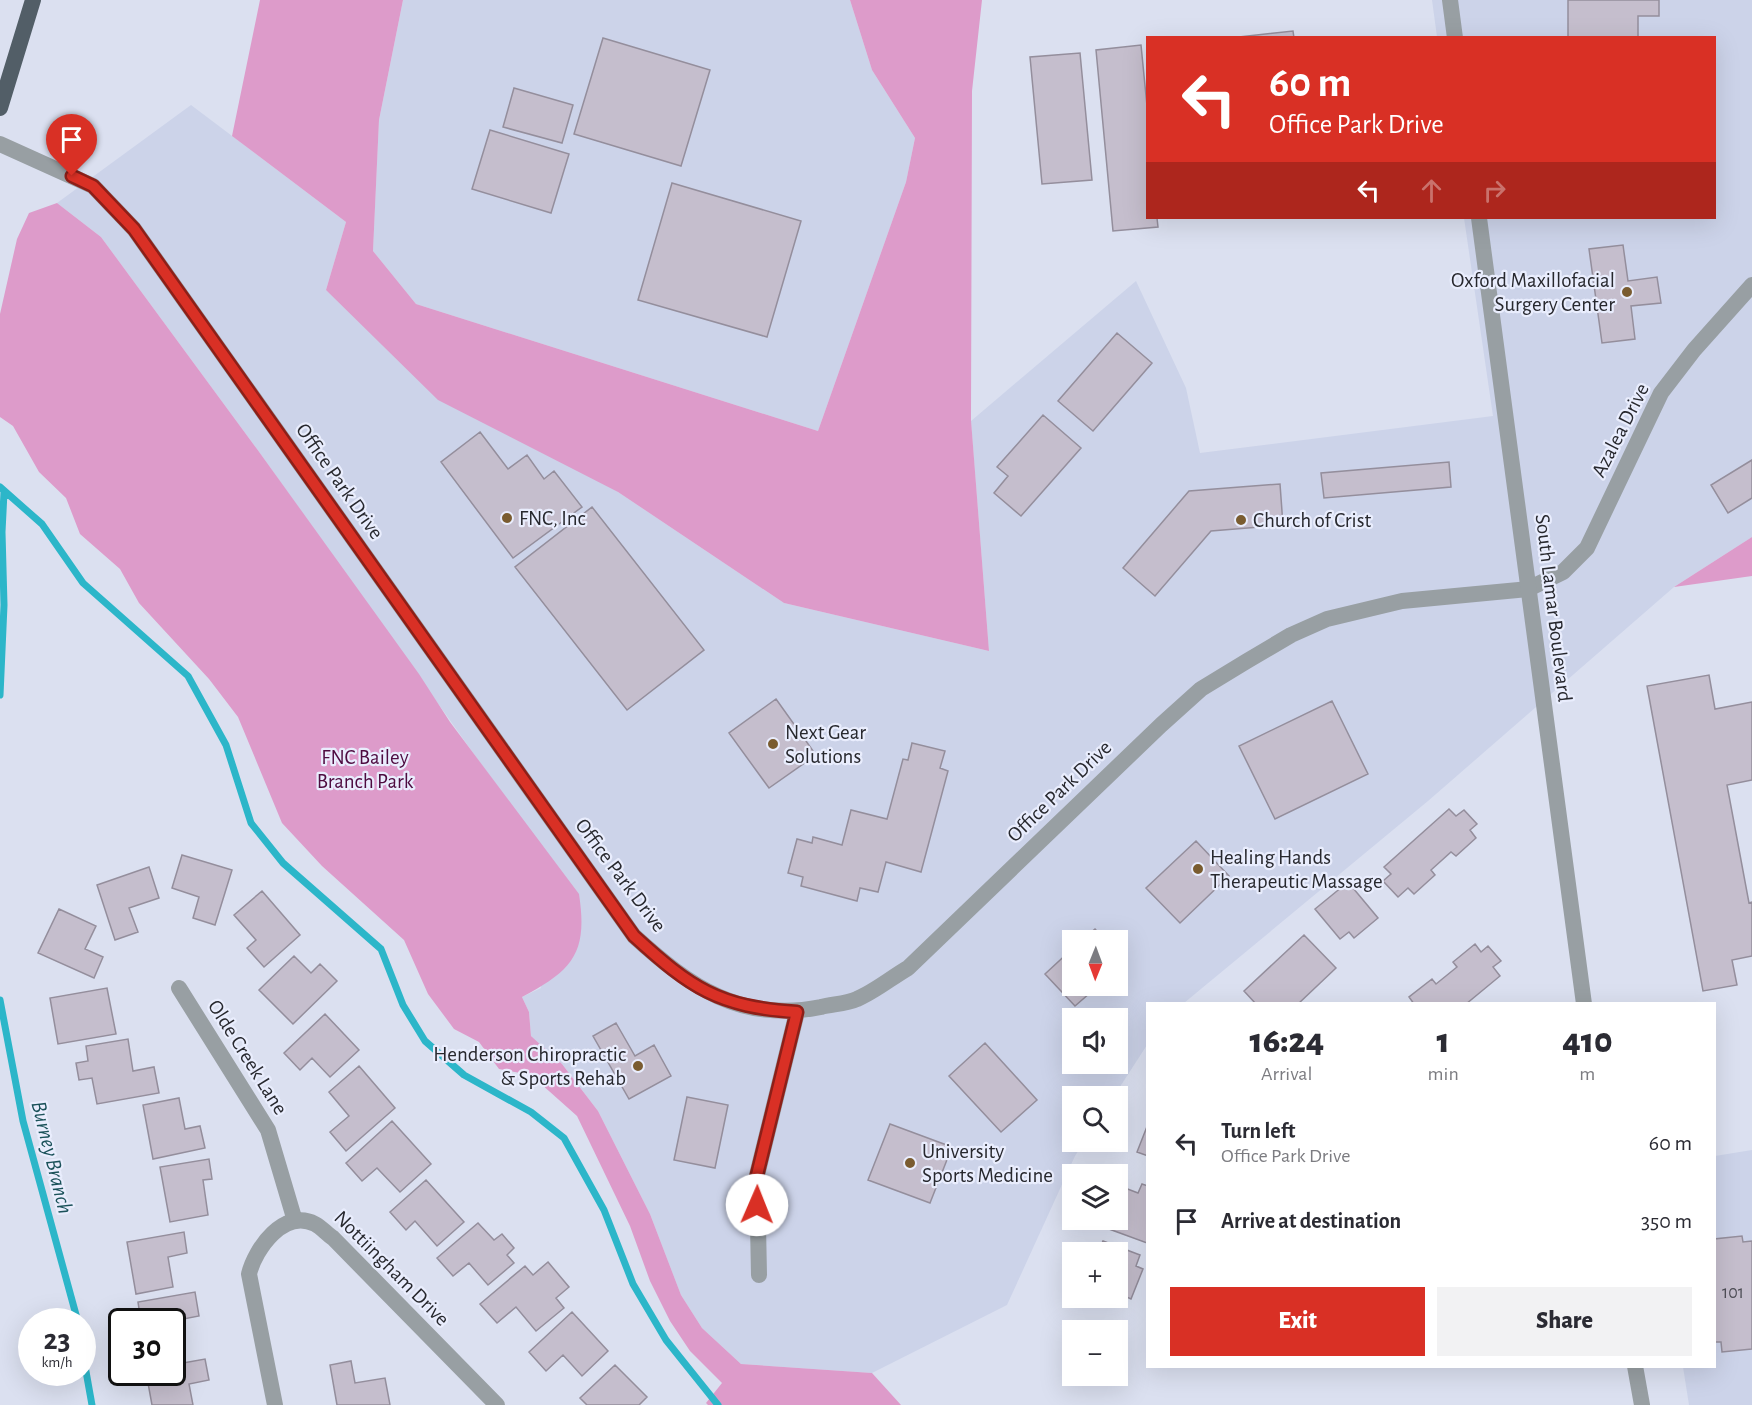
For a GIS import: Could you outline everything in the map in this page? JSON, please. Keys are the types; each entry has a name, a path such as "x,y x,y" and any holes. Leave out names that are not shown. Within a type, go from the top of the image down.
{"highway":[{"path":"0,108 33,0"}],"street":[{"path":"1450,0 1455,36"},
{"name":"Office Park Drive","path":"0,144 93,186 134,229 634,936 673,972 717,998 756,1009 797,1012 856,1000 908,968 1161,724 1201,689 1291,635 1327,619 1402,601 1528,589"},
{"name":"South Lamar Boulevard","path":"1479,219 1584,1002"},
{"name":"Azalea Drive","path":"1528,589 1563,572 1587,549 1661,393 1694,350 1752,285"},
{"name":"Olde Creek Lane","path":"179,988 268,1130 296,1221"},
{"path":"759,1275 757,1175 797,1012"},
{"path":"275,1405 249,1274 252,1259 271,1233 296,1221"},
{"name":"Nottiingham Drive","path":"296,1221 314,1223 333,1238 497,1405"},
{"path":"1635,1368 1642,1405"}],"shaded area":[{"path":"403,0 850,0 872,70 915,138 906,182 818,431 416,304 373,251 379,120"},
{"path":"1432,0 1752,0 1752,537 1674,587 1428,801 1185,1002 1146,1002 1146,1047 1120,1086 1062,1086 1062,1152 1078,1152 1071,1164 1062,1164 1062,1184 1007,1305 872,1373 741,1364 702,1328 681,1295 650,1214 598,1111 562,1064 531,1036 529,1012 522,997 541,988 496,785 257,449 101,237 57,203 191,105 346,222 326,290 618,492 784,603 989,651 971,421 1136,281 1186,388 1200,453 1493,416 1464,219 1716,219 1716,36 1437,36"},
{"path":"1752,1150 1752,1405 1689,1405 1683,1368 1716,1368 1716,1156"}],"green space":[{"path":"260,0 403,0 379,120 373,251 416,304 818,431 906,182 915,138 872,70 850,0 982,0 972,91 971,420 989,651 784,603 618,492 438,400 326,290 346,222 232,136"},
{"name":"FNC Bailey Branch Park","path":"57,203 101,237 419,674 450,722 579,894 581,931 573,958 554,978 522,997 529,1012 531,1036 562,1064 598,1111 650,1214 681,1295 702,1328 741,1364 872,1373 901,1405 708,1405 706,1403 722,1383 690,1351 670,1321 650,1281 630,1226 577,1116 531,1075 499,1069 479,1042 454,1029 428,994 404,940 322,866 282,823 238,717 209,679 139,603 120,569 80,534 66,498 39,472 13,426 0,417 0,314 17,239 29,213"},
{"path":"1752,537 1752,576 1674,587"}],"building":[{"path":"1568,0 1659,0 1659,16 1638,16 1638,36 1568,36"},
{"path":"1293,31 1294,36 1248,36"},
{"path":"603,38 710,70 681,166 574,134"},
{"path":"1141,45 1146,96 1146,219 1157,219 1158,227 1113,231 1096,50"},
{"path":"1080,53 1092,180 1042,184 1030,57"},
{"path":"514,88 573,105 562,143 503,127"},
{"path":"490,130 569,154 551,213 472,189"},
{"path":"672,183 801,221 767,337 638,300"},
{"name":"Oxford Maxillofacial Surgery Center","path":"1623,245 1628,281 1657,277 1661,303 1631,306 1635,339 1602,343 1589,249"},
{"path":"1117,333 1152,363 1093,431 1058,401"},
{"path":"1043,415 1081,448 1021,516 994,493 1008,476 997,467"},
{"path":"480,432 508,469 527,455 544,479 554,471 582,507 513,558 441,462"},
{"path":"1752,460 1752,498 1728,513 1711,485"},
{"path":"1449,462 1451,487 1324,498 1321,473"},
{"path":"1280,484 1283,525 1211,531 1155,596 1123,568 1189,491"},
{"path":"592,507 704,650 627,710 515,567"},
{"path":"1709,675 1715,709 1752,702 1752,780 1727,785 1749,903 1752,902 1752,956 1732,960 1737,985 1703,991 1647,686"},
{"name":"Next Gear Solutions","path":"776,699 816,755 769,788 729,733"},
{"path":"1332,701 1368,774 1275,819 1239,746"},
{"path":"912,743 945,751 940,768 948,771 921,872 886,862 878,892 860,888 857,901 801,886 803,877 788,873 797,839 812,843 813,837 842,845 851,810 887,819 903,759 908,760"},
{"path":"1449,809 1456,816 1464,810 1477,824 1470,830 1476,838 1456,856 1451,852 1431,870 1435,875 1414,894 1408,888 1398,897 1383,881 1391,874 1384,867"},
{"path":"1196,841 1229,876 1180,923 1146,888"},
{"path":"182,855 232,870 215,925 193,918 199,897 172,888"},
{"path":"149,867 159,898 129,908 138,932 115,940 97,885"},
{"path":"1348,882 1378,918 1354,938 1349,932 1340,939 1315,909"},
{"path":"262,891 300,935 264,967 247,948 256,940 234,915"},
{"path":"59,909 96,926 85,949 103,957 94,978 38,953"},
{"path":"1304,935 1336,968 1300,1002 1254,1002 1244,991"},
{"path":"1475,944 1481,952 1488,946 1501,961 1493,967 1500,976 1468,1002 1413,1002 1409,997 1432,979 1436,984 1457,967 1453,962"},
{"path":"294,956 311,973 320,964 337,981 293,1024 259,990"},
{"path":"1062,958 1062,992 1045,974"},
{"path":"107,988 116,1034 58,1044 50,998"},
{"path":"1066,996 1086,996 1075,1006"},
{"path":"325,1014 359,1050 330,1077 312,1058 300,1070 284,1053"},
{"name":"Henderson Chiropractic & Sports Rehab","path":"616,1023 635,1056 654,1045 671,1076 629,1099 593,1036"},
{"path":"128,1039 133,1071 154,1067 159,1093 97,1104 92,1078 79,1080 76,1063 88,1061 86,1046"},
{"path":"985,1043 1037,1100 1001,1132 949,1076"},
{"path":"359,1066 395,1108 346,1151 330,1132 349,1116 329,1092"},
{"path":"687,1097 728,1105 715,1168 674,1160"},
{"path":"179,1098 185,1129 200,1126 205,1148 153,1159 143,1105"},
{"path":"392,1121 431,1164 400,1192 377,1168 362,1181 346,1163"},
{"name":"University Sports Medicine","path":"890,1124 952,1147 930,1203 868,1180"},
{"path":"1146,1129 1146,1155 1137,1152"},
{"path":"209,1159 212,1179 203,1180 208,1215 170,1222 160,1167"},
{"path":"426,1180 464,1222 437,1246 415,1221 406,1230 390,1212"},
{"path":"1142,1184 1146,1185 1146,1243 1112,1230 1128,1230 1128,1189 1138,1193"},
{"path":"478,1223 494,1240 502,1234 514,1248 507,1255 514,1263 488,1285 469,1263 453,1276 437,1258"},
{"path":"184,1232 187,1253 168,1257 173,1287 136,1294 127,1242"},
{"path":"1742,1236 1743,1242 1752,1241 1752,1349 1722,1352 1721,1342 1716,1342 1716,1239"},
{"path":"1128,1250 1140,1255 1136,1266 1143,1269 1131,1299 1128,1298"},
{"path":"548,1262 569,1287 556,1298 564,1308 536,1331 516,1307 497,1323 480,1304 525,1266 533,1275"},
{"path":"195,1292 199,1316 186,1318 186,1308 139,1308 138,1302"},
{"path":"572,1312 608,1351 582,1376 563,1355 546,1371 529,1352"},
{"path":"205,1359 209,1380 189,1384 193,1405 152,1405 149,1386 186,1386 186,1362"},
{"path":"351,1361 355,1383 385,1378 390,1405 337,1405 330,1365"},
{"path":"615,1365 647,1397 639,1405 587,1405 580,1398"}],"waterway":[{"path":"0,487 42,524 83,583 188,676 226,745 251,823 283,863 381,949 403,1005 425,1041 464,1075 531,1112 564,1138 604,1210 633,1284 666,1340 718,1405"},
{"name":"Burney Branch","path":"0,695 4,605 2,532 4,492"},
{"name":"Burney Branch","path":"0,1000 23,1121 74,1308"},
{"name":"Burney Branch","path":"89,1386 92,1405"}],"place":[{"name":"Oxford Maxillofacial Surgery Center","path":"1627,292"},
{"name":"FNC, Inc","path":"507,518"},
{"name":"Church of Crist","path":"1241,520"},
{"name":"Next Gear Solutions","path":"773,744"},
{"name":"Healing Hands Therapeutic Massage","path":"1198,869"},
{"name":"Henderson Chiropractic & Sports Rehab","path":"638,1066"},
{"name":"University Sports Medicine","path":"910,1163"}],"route":[{"path":"72,176 93,186 134,229 634,936 673,972 717,998 756,1009 797,1012 757,1175 757,1205"}]}
